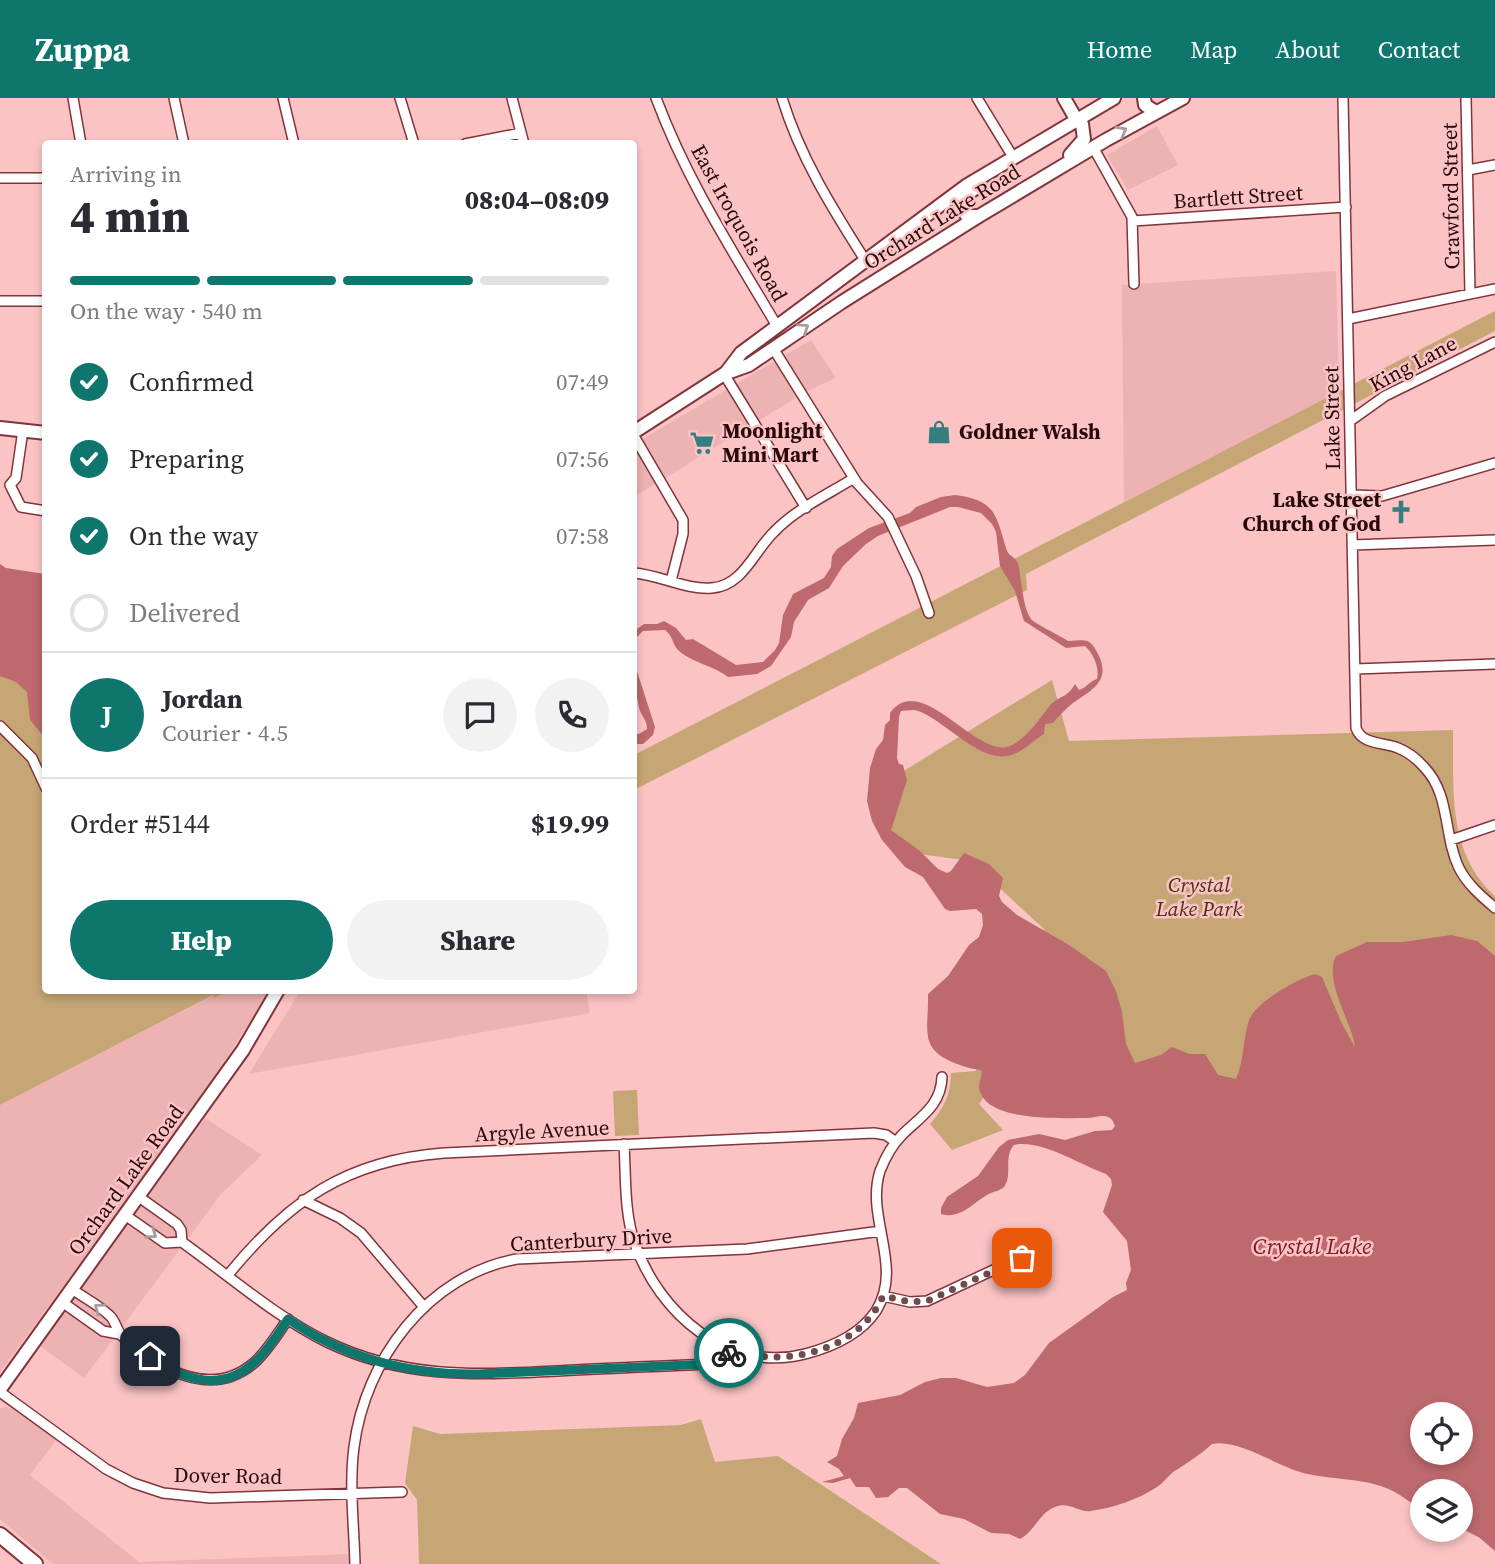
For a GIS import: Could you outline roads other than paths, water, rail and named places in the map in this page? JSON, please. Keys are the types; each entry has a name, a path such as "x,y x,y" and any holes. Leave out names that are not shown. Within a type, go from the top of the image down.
{"main road":[{"path":"1000,203 1006,194 1080,146 1084,139 1082,124 1063,98"},
{"name":"Orchard Lake Road","path":"724,374 741,353 948,198 1114,98"},
{"path":"1144,98 1145,105 1156,112"},
{"name":"Orchard Lake Road","path":"637,432 724,374 749,365 842,302 1000,203 1093,147 1183,98"},
{"path":"979,216 967,216 963,212 962,201 966,195 1010,166 1013,157"},
{"path":"833,283 835,293 842,302"},
{"path":"0,428 42,432"},
{"name":"Orchard Lake Road","path":"0,1390 243,1050 276,994"},
{"path":"0,1535 35,1564"}],"street":[{"path":"73,98 80,140"},
{"path":"174,98 183,140"},
{"path":"283,98 293,140"},
{"path":"400,98 413,140"},
{"path":"512,98 523,140"},
{"name":"East Iroquois Road","path":"656,98 673,142 701,198 777,326"},
{"path":"782,98 796,138 814,176 865,260"},
{"path":"977,98 1013,157"},
{"name":"Lake Street","path":"1343,98 1356,728 1361,737 1404,751 1429,771 1443,799 1451,840"},
{"name":"Crawford Street","path":"1466,98 1470,294"},
{"path":"485,140 521,133"},
{"path":"1093,147 1129,209 1133,221 1134,284"},
{"path":"1468,170 1495,165"},
{"path":"0,178 42,178"},
{"name":"Bartlett Street","path":"1133,221 1346,207"},
{"path":"1348,319 1495,289"},
{"path":"0,301 42,302"},
{"name":"King Lane","path":"1350,421 1385,396 1495,342"},
{"path":"773,348 854,478 888,517 929,613"},
{"path":"724,374 806,508"},
{"path":"23,430 16,478 5,485 20,507 42,511"},
{"path":"637,439 683,520 683,534 671,581"},
{"path":"1351,495 1382,496 1495,463"},
{"path":"637,574 704,588 729,584 743,571 772,533 854,478"},
{"path":"1352,545 1495,540"},
{"path":"1355,669 1495,664"},
{"path":"0,726 32,758 42,779"},
{"path":"1495,825 1451,840 1455,860 1463,876 1495,908"},
{"path":"624,1144 628,1214 639,1254 655,1286 673,1308 698,1331 731,1350 752,1356 780,1357 817,1350 858,1330 875,1312 883,1296 887,1268 877,1206 878,1182 884,1161 896,1142 932,1108 939,1094 942,1077"},
{"name":"Argyle Avenue","path":"228,1275 261,1235 303,1200 354,1173 406,1157 874,1133 886,1135 896,1142"},
{"path":"139,1197 177,1224 181,1230 182,1242"},
{"path":"303,1200 340,1218 361,1233 424,1307"},
{"path":"125,1215 165,1243 182,1242 288,1319 330,1344 382,1363 429,1373 478,1374 711,1364 722,1360 731,1350"},
{"name":"Canterbury Drive","path":"355,1564 353,1458 365,1399 382,1363 401,1334 424,1307 446,1288 465,1276 504,1262 759,1248 881,1231"},
{"path":"883,1296 910,1302 927,1301 996,1269"},
{"path":"72,1289 112,1318 119,1334"},
{"path":"62,1302 103,1331 119,1334 171,1371 195,1380 214,1380 235,1374 254,1363 288,1319"},
{"name":"Dover Road","path":"0,1390 106,1469 153,1490 196,1497 402,1492"}],"water":[{"name":"Crystal Lake","path":"941,497 968,497 986,505 996,518 1007,551 1018,563 1025,604 1031,619 1068,641 1084,640 1090,643 1102,665 1101,679 1053,723 1045,724 1044,734 1011,755 988,754 929,716 916,710 901,711 897,758 899,764 903,765 907,780 891,830 920,851 938,869 947,873 964,853 989,864 1003,878 999,896 1002,902 1017,915 1069,945 1106,971 1116,991 1126,1044 1135,1063 1161,1055 1172,1047 1189,1054 1205,1054 1218,1075 1236,1079 1247,1027 1253,1013 1278,992 1315,974 1322,977 1355,1047 1336,989 1333,966 1336,956 1367,942 1403,942 1451,935 1477,941 1495,956 1495,1551 1473,1534 1473,1479 1410,1479 1410,1502 1386,1488 1300,1472 1222,1443 1212,1444 1157,1487 1126,1502 1091,1511 1065,1505 1055,1507 1045,1513 1020,1539 1009,1534 991,1533 964,1519 940,1514 907,1488 899,1488 888,1497 876,1498 869,1487 856,1487 850,1478 833,1483 822,1482 844,1476 839,1469 827,1462 837,1456 858,1403 900,1395 925,1382 941,1378 956,1378 987,1387 1014,1383 1025,1375 1049,1343 1127,1290 1126,1283 1131,1270 1127,1241 1103,1212 1112,1185 1111,1179 1106,1174 1048,1149 1025,1144 1014,1145 1009,1155 1008,1177 1004,1187 955,1215 941,1214 947,1197 978,1176 999,1147 1008,1140 1039,1134 1065,1140 1095,1131 1112,1130 1115,1126 1106,1116 1045,1118 998,1109 987,1102 980,1092 982,1071 950,1061 932,1048 927,1030 928,994 948,976 969,945 979,937 983,925 982,914 976,909 945,909 923,877 905,867 882,840 872,821 867,801 870,768 876,749 883,740 890,713 903,702 917,702 933,708 982,741 997,747 1010,746 1036,724 1052,704 1069,693 1075,684 1079,690 1097,679 1097,666 1085,646 1066,648 1024,621 1015,591 1000,566 996,532 992,524 981,513 958,507 950,507 878,536 866,544 843,566 829,588 808,600 794,622 791,637 771,666 757,674 728,677 683,654 677,649 665,630 643,631 637,637 637,629 644,624 664,621 676,628 686,640 693,639 736,665 763,662 779,643 783,615 793,594 824,578 837,549 869,528 910,513 916,507"},
{"path":"0,564 6,568 42,574 42,734 30,720 27,692 16,682 0,676"},
{"path":"637,671 655,727 653,735 643,744 637,744 637,734 647,729 639,708"}],"place":[{"name":"Goldner Walsh","path":"939,432"},
{"name":"Moonlight Mini Mart","path":"702,443"},
{"name":"Lake Street Church of God","path":"1401,512"}],"park label":[{"name":"Crystal Lake Park","path":"1199,897"}]}
